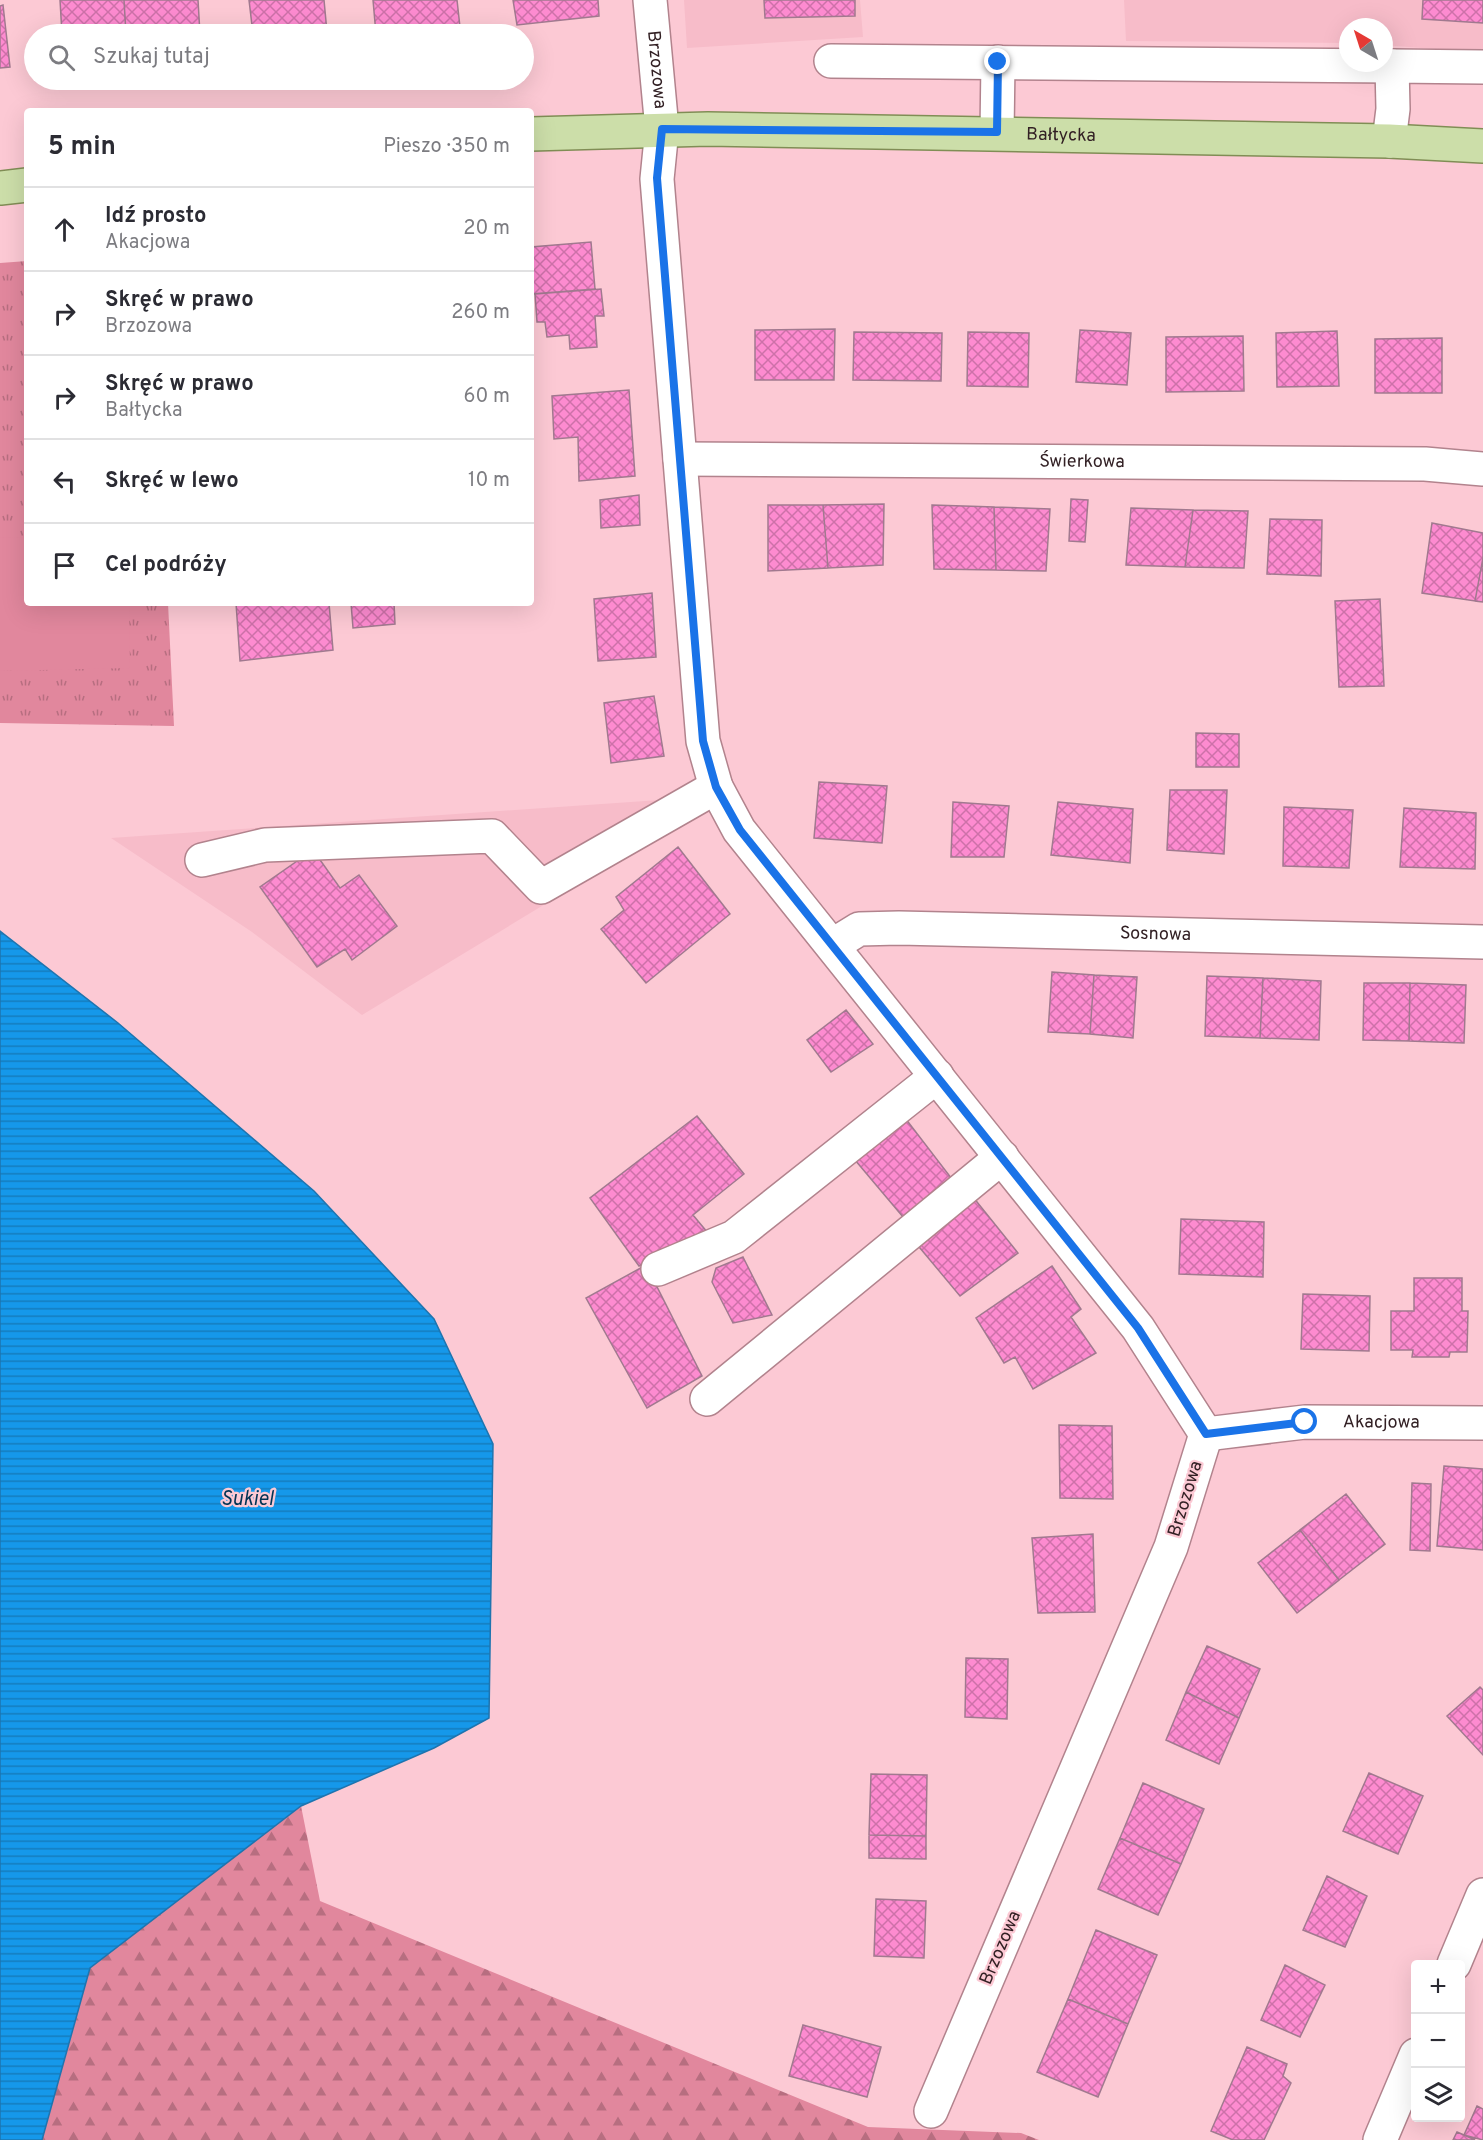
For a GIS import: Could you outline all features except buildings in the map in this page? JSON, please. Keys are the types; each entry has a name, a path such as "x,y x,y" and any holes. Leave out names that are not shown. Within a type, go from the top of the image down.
{"main road":[{"name":"Bałtycka","path":"534,134 662,129 997,132 1389,141 1483,146"},
{"path":"0,188 24,185"}],"street":[{"name":"Brzozowa","path":"650,0 662,129 657,178 703,741 716,787 740,830 1138,1328 1206,1434 1171,1547 931,2111"},
{"path":"831,61 1339,65"},
{"path":"997,132 998,62"},
{"path":"1393,66 1483,67"},
{"path":"1389,141 1393,110 1392,72"},
{"name":"Świerkowa","path":"680,459 1425,464 1483,469"},
{"path":"202,860 265,845 492,836 542,887 716,787"},
{"name":"Sosnowa","path":"833,945 859,929 899,928 1483,942"},
{"path":"658,1269 734,1237 937,1076"},
{"path":"707,1400 1002,1157"},
{"name":"Akacjowa","path":"1206,1434 1305,1422 1483,1423"},
{"path":"1456,1960 1483,1895"},
{"path":"1380,2140 1411,2067"}],"shaded area":[{"path":"684,0 860,0 863,37 687,48"},
{"path":"1124,0 1483,0 1483,53 1393,46 1393,18 1339,18 1339,43 1126,41"},
{"path":"674,799 689,817 362,1015 252,932 111,838"}],"green space":[{"path":"24,261 24,606 168,606 174,726 0,723 0,263"},
{"path":"24,537 24,606 129,606 130,668 0,671 0,538"},
{"path":"301,1806 320,1901 868,2127 1021,2133 1039,2140 42,2140 90,1968"}],"water":[{"name":"Sukiel","path":"0,931 118,1023 314,1191 434,1319 493,1444 489,1718 434,1748 301,1806 90,1968 42,2140 0,2140"}],"route":[{"path":"998,62 997,132 662,129 657,178 703,741 716,787 740,830 1138,1328 1206,1434 1305,1422"}]}
